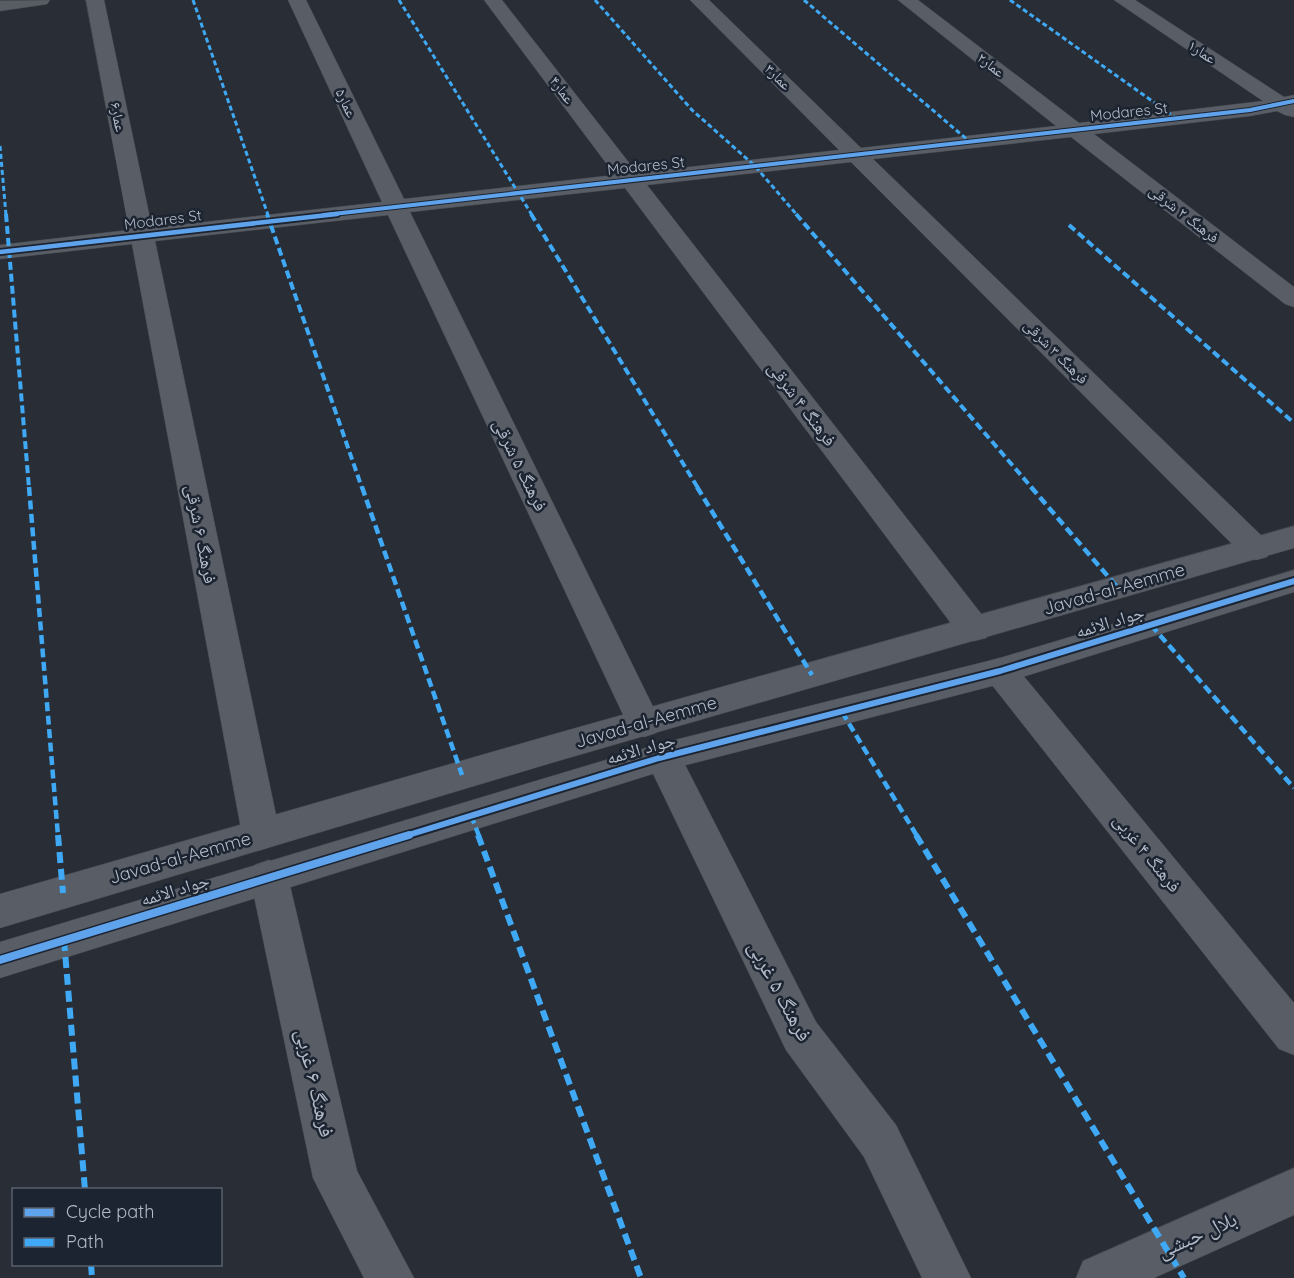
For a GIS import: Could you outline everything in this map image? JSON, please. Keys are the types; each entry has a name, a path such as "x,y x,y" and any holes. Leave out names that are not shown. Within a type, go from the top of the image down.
{"main road":[{"path":"0,6 40,0"}],"street":[{"name":"عمار۶","path":"95,0 142,234"},
{"name":"عمار۵","path":"297,0 396,206"},
{"name":"عمار۴","path":"493,0 630,180"},
{"name":"عمار۳","path":"699,0 856,154"},
{"name":"عمار۲","path":"907,0 1075,130"},
{"name":"عمار۱","path":"1123,0 1290,106"},
{"name":"Modares St","path":"0,252 142,234 1290,106"},
{"name":"فرهنگ ۲ شرقی","path":"1075,130 1294,299"},
{"name":"فرهنگ ۳ شرقی","path":"856,154 1256,549"},
{"name":"فرهنگ ۴ شرقی","path":"630,180 974,629"},
{"name":"فرهنگ ۵ شرقی","path":"396,206 654,740"},
{"name":"فرهنگ ۶ شرقی","path":"142,234 261,834"},
{"name":"Javad-al-Aemme","path":"0,911 261,834 654,740 974,629 1294,537"},
{"name":"جواد الائمه","path":"0,960 269,877 654,740 1000,671 1294,582"},
{"name":"فرهنگ ۴ غربی","path":"1000,671 1294,1035"},
{"name":"فرهنگ ۵ غربی","path":"654,740 801,1036 880,1141 947,1278"},
{"name":"فرهنگ ۶ غربی","path":"269,877 336,1178 390,1278"},
{"name":"بلال حبشی","path":"1100,1278 1294,1191"}],"marked path":[{"path":"193,0 462,775"},
{"path":"399,0 812,675"},
{"path":"595,0 692,110 755,166 1118,588"},
{"path":"804,0 970,142"},
{"path":"1010,0 1176,118"},
{"path":"0,146 63,893"},
{"path":"1069,225 1294,423"},
{"path":"1151,625 1294,788"},
{"path":"842,712 1184,1278"},
{"path":"471,815 641,1278"},
{"path":"64,940 85,1188"},
{"path":"91,1266 92,1278"}],"cycle path":[{"path":"0,252 1250,110 1294,101"},
{"path":"0,960 659,758 1000,671 1294,581"}]}
